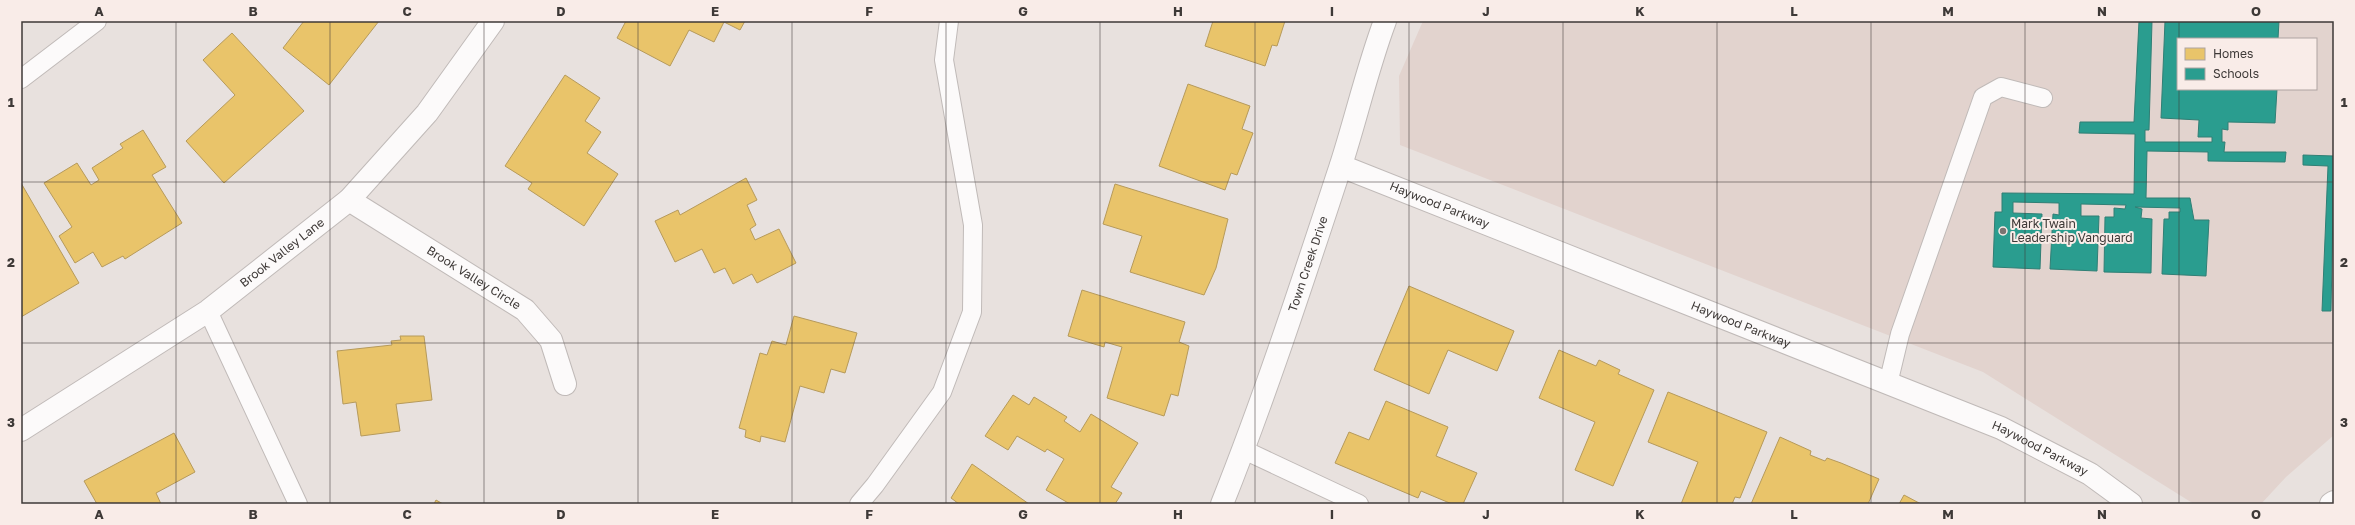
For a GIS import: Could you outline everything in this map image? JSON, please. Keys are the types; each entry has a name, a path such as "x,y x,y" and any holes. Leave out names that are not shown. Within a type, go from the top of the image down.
{"street":[{"name":"Brook Valley Lane","path":"21,430 208,311 349,200 427,113 493,21"},
{"name":"Town Creek Drive","path":"1222,504 1244,450 1341,166 1370,61 1385,21"},
{"name":"Haywood Parkway","path":"1341,166 2001,428 2090,474 2131,504"},
{"name":"Brook Valley Circle","path":"349,200 526,310 551,340 565,384"}],"lane":[{"path":"21,80 97,21"},
{"path":"859,504 875,485 942,392 972,312 973,225 944,60 949,21"},
{"path":"1888,384 1900,334 1983,97 2001,87 2043,98"},
{"path":"208,311 298,504"},
{"path":"1244,450 1359,504"}],"shaded area":[{"name":"Mark Twain Leadership Vanguard","path":"1423,21 2334,21 2334,435 2286,477 2261,504 2194,504 1983,372 1400,145 1399,76"}],"building: Homes":[{"path":"304,21 379,21 329,85 283,48"},
{"path":"626,21 745,21 740,30 724,22 714,42 689,30 670,66 617,38"},
{"path":"1213,21 1285,21 1277,46 1272,45 1265,66 1205,46"},
{"path":"232,33 304,111 224,183 186,141 235,95 203,60"},
{"path":"565,75 600,98 585,121 601,132 587,153 618,174 584,226 528,189 532,183 505,166"},
{"path":"1188,84 1250,106 1242,129 1253,133 1237,175 1231,173 1225,190 1159,166"},
{"path":"143,130 166,167 152,175 182,223 125,259 123,256 102,267 93,252 75,263 59,236 72,227 44,183 77,163 91,185 99,180 92,168 123,148 120,144"},
{"path":"746,178 757,200 747,205 756,225 750,229 755,240 779,229 796,263 757,283 752,274 733,284 725,268 714,273 702,249 675,262 655,221 678,210 680,215"},
{"path":"21,183 79,283 21,317"},
{"path":"1115,184 1228,219 1216,268 1204,295 1130,272 1142,236 1103,224"},
{"path":"1409,286 1514,331 1497,371 1448,350 1429,394 1374,370"},
{"path":"1082,290 1185,322 1179,342 1189,346 1178,396 1171,394 1164,416 1107,398 1122,347 1105,342 1104,347 1068,336"},
{"path":"794,316 857,333 845,373 831,369 824,393 800,386 785,442 761,436 760,442 745,437 746,430 739,428 760,353 767,355 772,341 786,345"},
{"path":"400,336 424,336 432,400 396,404 400,431 361,436 356,402 343,404 337,351 392,345 391,341 401,340"},
{"path":"1559,350 1596,366 1599,360 1620,370 1618,374 1654,390 1613,486 1575,470 1595,422 1539,398"},
{"path":"1668,392 1767,432 1740,498 1735,497 1732,504 1681,504 1698,462 1648,442"},
{"path":"1013,395 1029,405 1034,397 1067,417 1064,421 1080,432 1091,414 1138,443 1111,487 1122,493 1115,504 1070,504 1046,490 1064,459 1047,449 1045,452 1017,436 1008,450 985,436"},
{"path":"1386,401 1448,427 1436,456 1477,473 1463,504 1452,504 1421,491 1418,498 1335,463 1349,432 1369,440"},
{"path":"174,433 195,472 156,493 161,504 97,504 84,481"},
{"path":"1780,437 1811,451 1810,455 1825,461 1827,458 1879,479 1868,504 1751,504"},
{"path":"972,464 1029,504 959,504 951,498"},
{"path":"1904,495 1921,504 1899,504"},
{"path":"436,500 443,504 434,504"}],"building: Schools":[{"path":"2139,21 2152,21 2149,130 2145,130 2145,142 2212,142 2212,137 2198,137 2199,120 2161,118 2165,21 2279,21 2278,38 2177,38 2177,90 2277,90 2275,123 2228,122 2228,130 2222,129 2222,142 2225,142 2224,152 2286,152 2285,162 2208,161 2208,152 2147,151 2146,198 2190,198 2194,220 2209,220 2206,276 2162,274 2164,219 2169,219 2169,212 2180,212 2180,208 2135,207 2142,209 2141,218 2152,219 2151,273 2104,272 2105,217 2114,217 2114,208 2125,209 2126,205 2081,204 2081,216 2099,216 2097,271 2050,269 2053,214 2059,215 2059,203 2013,202 2013,213 2042,214 2040,269 1993,267 1995,212 2002,212 2002,193 2134,194 2135,134 2079,133 2080,122 2134,122"},
{"path":"2303,155 2334,156 2331,311 2322,311 2328,166 2303,165"}],"place":[{"name":"Mark Twain Leadership Vanguard","path":"2003,231"}]}
